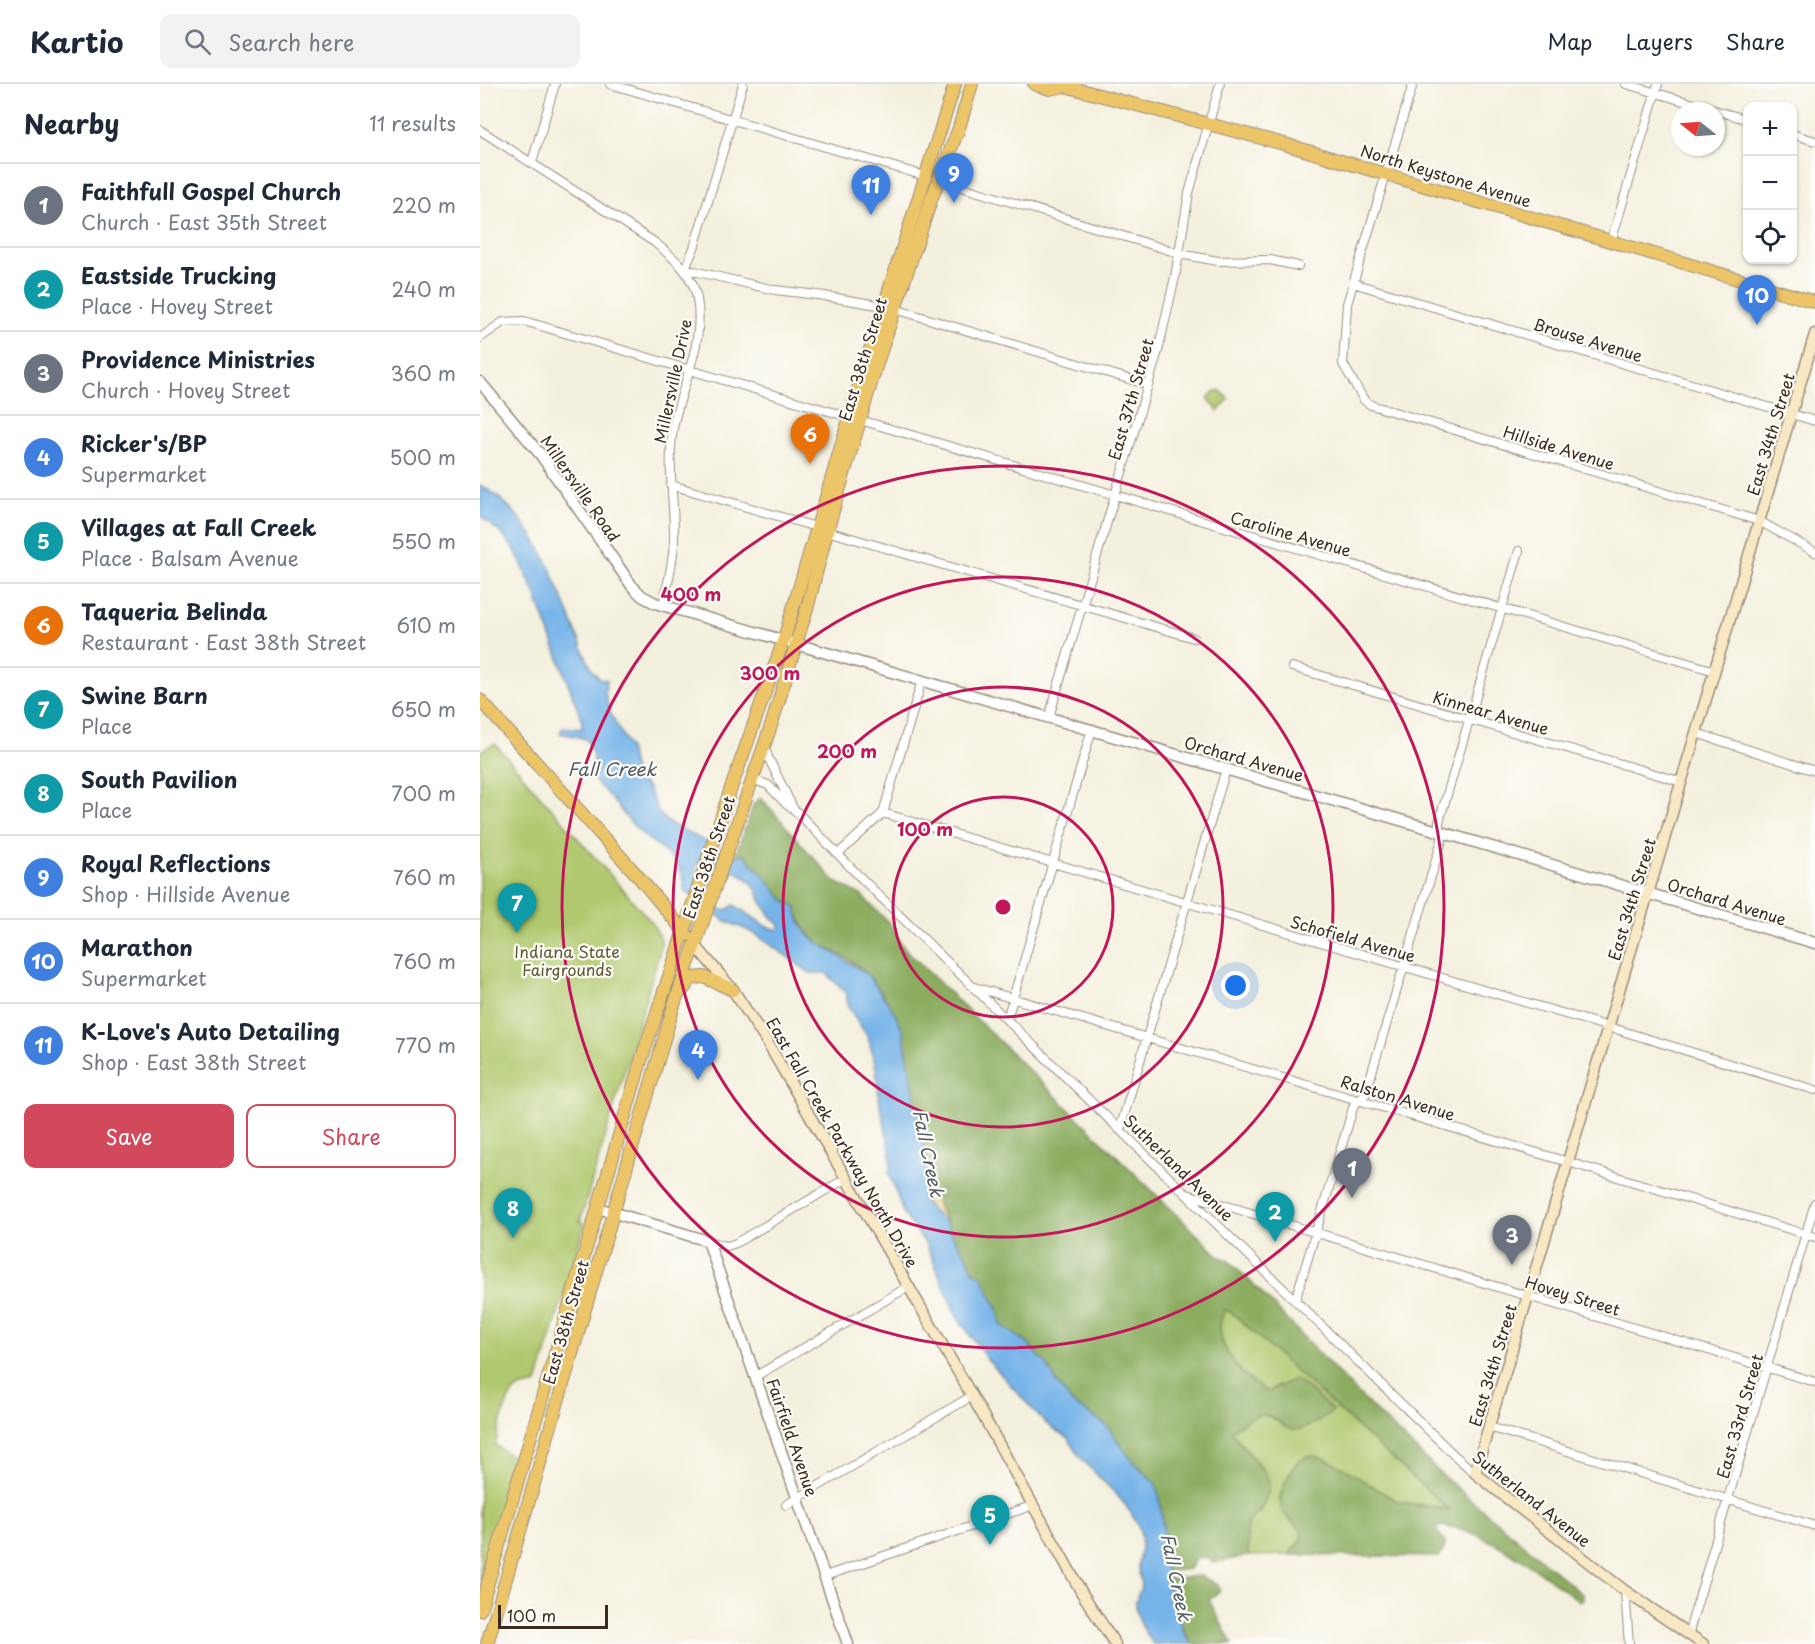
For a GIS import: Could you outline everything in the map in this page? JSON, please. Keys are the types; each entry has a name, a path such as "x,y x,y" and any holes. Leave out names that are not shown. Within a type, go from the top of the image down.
{"main road":[{"name":"East 38th Street","path":"480,1610 640,1064 730,791 821,529 889,307 925,176 955,84"},
{"name":"East 38th Street","path":"889,307 939,180 972,84"},
{"name":"North Keystone Avenue","path":"1034,84 1050,89 1064,85 1284,144 1815,302"},
{"name":"East 34th Street","path":"1475,1473 1815,334"},
{"name":"East 38th Street","path":"487,1644 674,1005 747,796 808,605 821,529"},
{"name":"East Fall Creek Parkway North Drive","path":"480,700 637,875 733,990 767,1042 1034,1504 1082,1593 1115,1644"},
{"path":"674,1005 683,988 692,978 704,977 733,990"},
{"name":"Sutherland Avenue","path":"1475,1473 1625,1591 1703,1644"}],"street":[{"path":"532,162 555,84"},
{"path":"610,84 925,176"},
{"path":"743,84 694,248 684,269 775,290 889,307 1142,383 1149,383"},
{"name":"East 37th Street","path":"1049,717 1149,383 1166,319 1189,193 1220,84"},
{"path":"1353,283 1413,84"},
{"path":"1626,84 1743,119"},
{"path":"1611,242 1658,84"},
{"name":"Millersville Drive","path":"480,129 654,242 684,269 693,283 699,314 697,342 672,432 670,456 674,548 663,605"},
{"path":"1797,136 1815,141"},
{"path":"939,180 1208,260 1270,260 1298,266"},
{"name":"Hillside Avenue","path":"1353,283 1347,304 1343,364 1364,400 1371,405 1759,521 1815,552"},
{"name":"Brouse Avenue","path":"1353,283 1815,421"},
{"name":"Caroline Avenue","path":"480,338 500,323 521,320 1715,671"},
{"name":"Millersville Road","path":"480,382 540,454 632,586 642,596 663,605"},
{"path":"671,485 1194,638"},
{"path":"1295,1301 1354,1105 1366,1094 1442,840 1439,822 1519,551"},
{"name":"Orchard Avenue","path":"663,605 1815,943"},
{"name":"Kinnear Avenue","path":"1292,667 1682,782"},
{"path":"838,854 883,813 922,680"},
{"path":"1007,1019 1092,729"},
{"path":"1696,734 1815,771"},
{"name":"Sutherland Avenue","path":"764,745 794,809"},
{"path":"1120,1130 1226,769"},
{"name":"Sutherland Avenue","path":"752,779 768,785 794,809 1184,1193 1475,1473"},
{"name":"Schofield Avenue","path":"883,813 1815,1090"},
{"name":"Ralston Avenue","path":"973,987 1147,1036 1815,1237"},
{"path":"598,1208 708,1241 724,1245 734,1244 845,1179"},
{"name":"Hovey Street","path":"1184,1193 1815,1382"},
{"name":"East 33rd Street","path":"1688,1635 1815,1203"},
{"name":"Fairfield Avenue","path":"708,1241 848,1644"},
{"path":"756,1376 908,1287"},
{"path":"786,1506 972,1396"},
{"path":"1489,1427 1815,1526"},
{"path":"533,1428 549,1433"},
{"path":"825,1576 1034,1504"},
{"path":"1625,1591 1629,1644"}],"green space":[{"path":"1215,391 1221,391 1229,399 1218,411 1208,398"},
{"name":"Indiana State Fairgrounds","path":"495,744 653,924 661,940 661,947 580,1222 585,1223 537,1384 520,1388 513,1393 509,1398 501,1423 495,1445 516,1459 480,1581 480,751"},
{"path":"761,798 834,881 861,895 890,924 903,947 1220,1257 1228,1260 1253,1284 1358,1394 1442,1475 1583,1595 1583,1599 1580,1601 1494,1543 1457,1528 1440,1526 1437,1529 1446,1544 1439,1557 1289,1555 1301,1540 1302,1532 1282,1511 1281,1494 1292,1469 1298,1462 1310,1456 1330,1461 1401,1502 1450,1511 1231,1312 1225,1310 1221,1321 1224,1346 1230,1358 1249,1379 1269,1392 1293,1379 1300,1382 1333,1411 1299,1430 1287,1428 1271,1417 1259,1415 1248,1419 1231,1431 1269,1480 1264,1504 1247,1523 1248,1556 1213,1563 1208,1558 1201,1558 1196,1559 1189,1569 1167,1572 1164,1561 1165,1543 1160,1501 1147,1475 1131,1459 1106,1425 1072,1403 1047,1365 1026,1342 1001,1325 998,1310 952,1235 928,1181 903,1031 888,1002 868,975 858,966 816,941 808,933 796,907 781,897 744,854 735,856 754,803"},
{"path":"1224,1310 1231,1312 1451,1512 1442,1508 1397,1501 1324,1458 1298,1461 1287,1478 1279,1499 1302,1532 1301,1539 1289,1555 1248,1556 1247,1522 1261,1510 1265,1472 1231,1431 1257,1415 1269,1417 1285,1427 1278,1385 1269,1392 1259,1387 1239,1369 1224,1346 1220,1321"},
{"path":"1201,1576 1218,1585 1220,1590 1209,1600 1232,1644 1193,1644 1184,1629 1177,1613 1169,1579"}],"sand":[{"path":"928,1181 945,1222 929,1208 923,1196"}],"water":[{"name":"Fall Creek","path":"480,485 503,501 521,520 537,543 550,567 592,670 600,679 607,680 605,693 609,710 629,748 635,776 648,788 658,812 667,822 736,857 744,854 781,897 796,907 800,923 811,938 867,974 893,1010 903,1031 925,1154 928,1181 923,1197 929,1208 945,1222 974,1272 982,1276 998,1310 1001,1325 1026,1342 1047,1365 1072,1403 1106,1425 1131,1459 1156,1484 1165,1543 1164,1561 1180,1622 1185,1635 1193,1644 1153,1644 1141,1624 1136,1608 1141,1585 1138,1566 1141,1539 1134,1517 1084,1461 1067,1437 1043,1421 988,1360 957,1317 926,1244 904,1215 889,1173 890,1147 880,1105 876,1067 868,1037 850,1010 845,992 826,973 810,973 754,933 724,920 684,890 680,869 676,863 637,829 593,780 593,755 587,740 560,733 563,727 582,729 582,721 534,591 515,550 501,533 480,516","holes":["700,863 723,867 739,873 752,883 768,912 780,925 778,930 766,926 734,905 727,910 721,910 697,877 696,865"]}],"place":[{"name":"Royal Reflections","path":"954,203"},
{"name":"K-Love's Auto Detailing","path":"871,215"},
{"name":"Marathon","path":"1757,325"},
{"name":"Taqueria Belinda","path":"810,464"},
{"name":"Swine Barn","path":"517,933"},
{"name":"Ricker's/BP","path":"698,1080"},
{"name":"Faithfull Gospel Church","path":"1352,1198"},
{"name":"South Pavilion","path":"513,1238"},
{"name":"Eastside Trucking","path":"1275,1242"},
{"name":"Providence Ministries","path":"1512,1265"},
{"name":"Villages at Fall Creek","path":"990,1545"}]}
